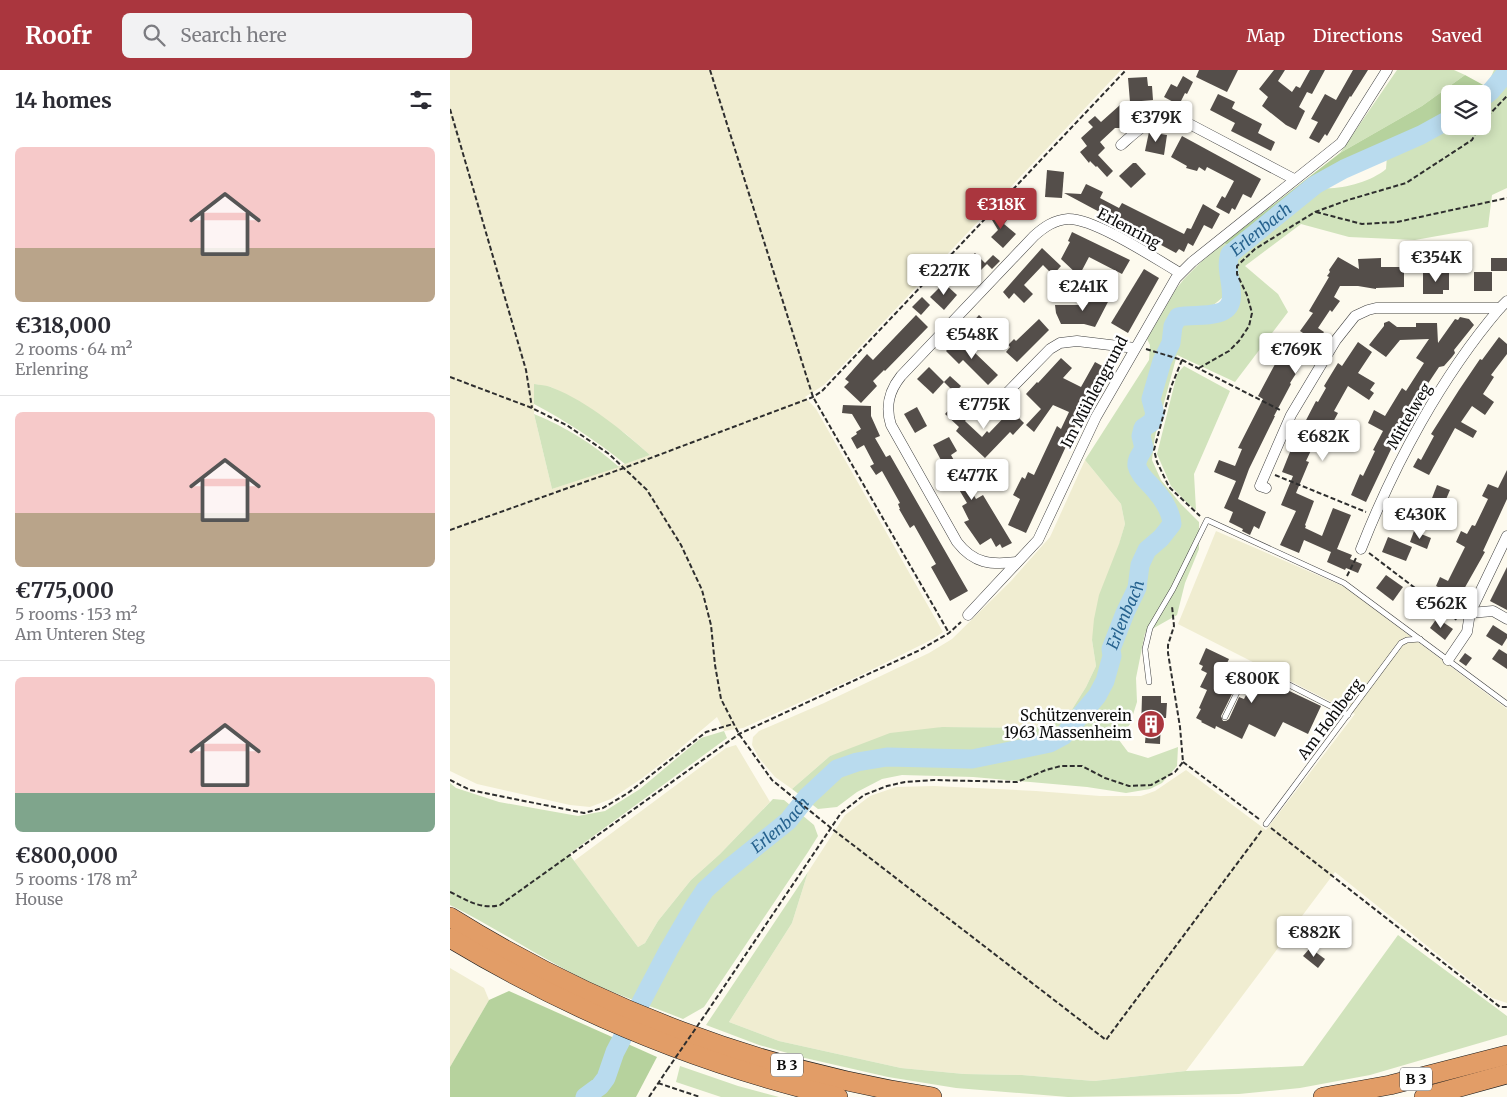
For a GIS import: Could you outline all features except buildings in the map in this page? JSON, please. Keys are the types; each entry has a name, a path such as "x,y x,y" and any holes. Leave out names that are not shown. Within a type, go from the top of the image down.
{"highway":[{"name":"B 3","path":"450,917 634,1022 719,1064 838,1097"},
{"name":"B 3","path":"450,938 520,979 568,1003 856,1083 932,1097"},
{"name":"B 3","path":"1323,1097 1390,1085 1507,1055"},
{"name":"B 3","path":"1424,1097 1507,1074"}],"street":[{"name":"Im Mühlengrund","path":"968,614 1043,532 1087,435 1134,348 1180,273 1294,179 1341,143 1387,70"},
{"path":"1121,145 1148,123 1165,118 1180,119 1294,179"},
{"name":"Erlenring","path":"1017,562 1001,564 980,560 966,553 957,542 890,425 888,406 892,388 901,376 1034,236 1055,222 1070,219 1095,226 1180,273"},
{"path":"1266,488 1260,486 1291,415 1336,340 1350,321 1362,312 1376,308 1504,304"},
{"name":"Mittelweg","path":"1361,549 1374,516 1400,462 1426,415 1451,375 1504,304"},
{"path":"988,407 1003,397 1050,350 1060,344 1077,340 1134,348"},
{"path":"1448,660 1466,632 1470,613 1507,536"},
{"path":"1470,613 1493,611 1507,619"}],"lane":[{"path":"1149,682 1145,649 1150,628 1173,589 1207,520 1344,583 1507,704"},
{"name":"Am Hohlberg","path":"1266,824 1401,643 1420,639"},
{"path":"1225,717 1249,668 1256,668 1348,715"}],"path":[{"path":"710,70 813,397 949,633"},
{"path":"450,530 624,468 813,397 822,391 1126,70"},
{"path":"1491,113 1507,96"},
{"path":"450,109 526,370 532,408"},
{"path":"1199,368 1229,351 1239,341 1249,326 1252,313 1237,266 1256,249 1315,212 1406,183 1472,140 1474,135"},
{"path":"1315,212 1362,224 1397,222 1507,198"},
{"path":"1148,350 1182,360 1291,415"},
{"path":"1182,360 1171,387 1154,450 1157,462 1169,487 1196,514 1207,520"},
{"path":"450,377 532,408 568,426 609,454 647,490 681,545 702,590 711,625 721,699 739,734 760,766 785,792 1106,1040 1266,824"},
{"path":"1266,472 1374,516"},
{"path":"1344,583 1361,549 1454,616 1467,628"},
{"path":"649,1097 841,812 864,795 904,782 934,780 1017,782 1061,766 1082,766 1105,778 1128,786 1151,785 1175,772 1183,762 1180,727 1168,653 1168,644 1174,626 1173,589"},
{"path":"450,892 475,905 491,907 500,905 739,734 920,650 949,633 968,614"},
{"path":"450,780 470,790 584,813 603,808 628,792 706,732 734,724"},
{"path":"1342,884 1500,1007 1507,1007"},
{"path":"658,1082 700,1097"}],"shaded area":[{"path":"450,70 1121,70 824,385 805,397 816,409 943,632 933,639 861,675 743,728 724,731 717,717 641,779 611,799 590,807 570,805 477,784 450,771","holes":["534,384 551,387 576,400 626,434 650,455 552,489 534,414"]},
{"path":"1085,460 1121,504 1125,524 1092,640 1096,666 1071,711 1053,725 1030,728 942,727 830,756 792,789 775,777 759,758 752,745 753,737 759,731 824,703 929,653 952,639 1011,581 1050,537"},
{"path":"1216,531 1345,587 1507,709 1507,1003 1492,998 1335,872 1186,1071 1094,1081 1022,1075 964,1074 901,1068 779,1041 729,1022 792,923 808,872 845,815 870,796 896,787 934,786 1100,796 1141,796 1155,791 1186,770 1266,830 1355,714 1178,624"},
{"path":"736,745 770,802 720,854 691,880 658,921 645,943 638,947 574,861 726,748"},
{"path":"450,968 484,988 489,1000 450,1067"}],"green space":[{"path":"1397,70 1454,70 1465,75 1451,85 1441,85 1441,92 1422,106 1340,153"},
{"path":"1494,70 1507,70 1507,188 1492,195 1488,227 1415,240 1349,237 1301,224 1245,266 1278,294 1288,312 1235,382 1177,355 1155,436 1152,460 1161,480 1199,522 1199,549 1185,583 1177,615 1145,633 1136,678 1137,702 1130,724 1119,740 1128,752 1148,758 1178,747 1177,766 1162,783 1150,789 1126,793 1087,787 973,777 902,775 882,779 857,792 837,807 818,809 792,789 830,756 890,733 942,727 1030,728 1053,725 1071,711 1096,666 1092,640 1094,619 1099,595 1125,524 1121,504 1085,460 1149,360 1150,345 1147,339 1176,289 1201,262 1224,243 1232,247 1226,256 1227,293 1207,308 1196,310 1182,309 1177,329 1182,323 1190,320 1212,320 1224,315 1235,305 1237,292 1233,262 1238,252 1321,188 1337,188 1372,178 1386,169 1387,156 1441,131 1441,135 1491,135 1491,85 1487,85"},
{"path":"1465,75 1483,85 1451,85"},
{"path":"1441,92 1441,118 1314,182 1232,247 1224,243 1340,153 1422,106"},
{"path":"1184,366 1230,391 1194,474 1196,510 1171,486 1157,454 1177,374"},
{"path":"534,384 551,387 579,401 616,427 650,455 625,464 581,432 534,404"},
{"path":"534,414 579,437 619,467 552,489"},
{"path":"724,731 727,738 569,854 638,947 645,943 658,921 691,880 720,854 773,799 784,800 814,825 818,836 704,1007 683,1019 616,993 557,965 450,905 450,783 456,788 499,802 578,816 605,811 640,789 701,738"},
{"path":"808,872 792,923 729,1022 779,1041 901,1068 964,1074 1022,1075 1094,1081 1186,1071 1303,1066 1398,935 1507,1016 1507,1035 1370,1075 1300,1088 1239,1094 1068,1097 956,1088 888,1077 805,1058 759,1045 706,1025"},
{"path":"509,991 657,1057 636,1097 450,1097 450,1067 489,1000"},
{"path":"680,1066 738,1086 779,1097 721,1097 676,1082"}],"waterway":[{"name":"Erlenbach","path":"1491,91 1507,72"},
{"name":"Erlenbach","path":"585,1097 600,1086 606,1078 615,1052 669,949 705,890 788,821 807,797 837,769 857,762 887,757 972,759 1050,743 1063,736 1097,696 1105,681 1112,656 1111,649 1137,588 1140,565 1147,550 1161,538 1172,524 1166,505 1142,475 1137,463 1144,448 1141,436 1143,428 1152,422 1155,414 1151,399 1162,361 1171,343 1173,326 1178,317 1213,314 1226,309 1230,304 1232,296 1228,262 1230,254 1315,185 1344,169 1421,135 1441,124"}],"place":[{"name":"Schützenverein 1963 Massenheim","path":"1151,724"}]}
